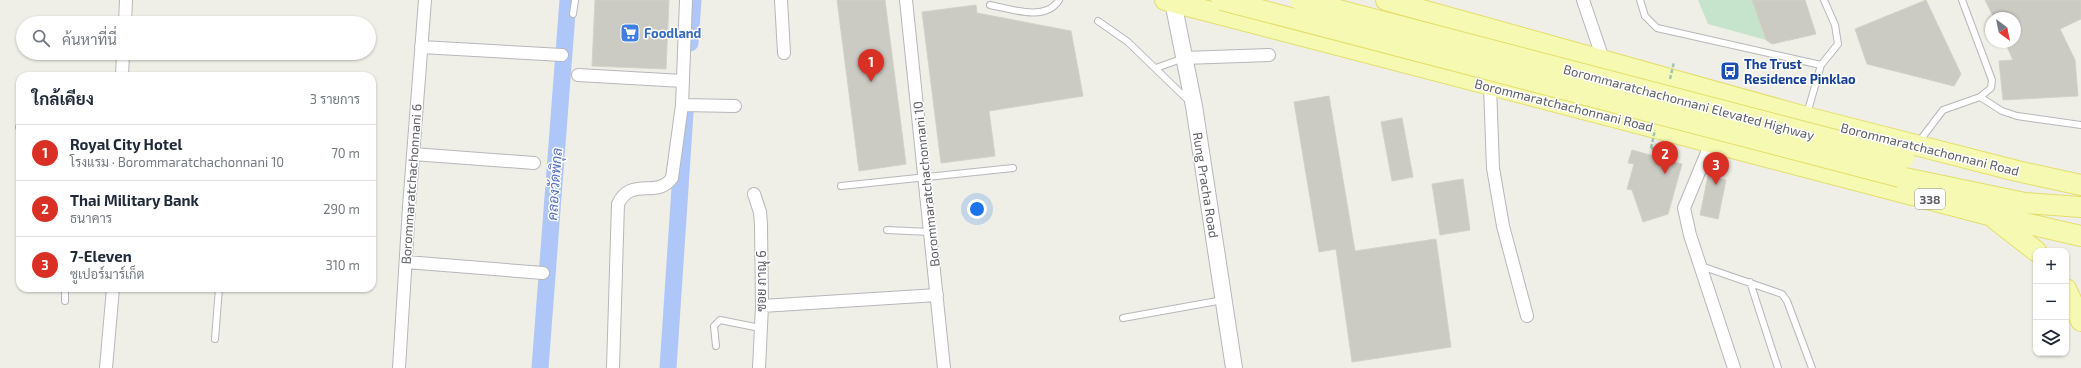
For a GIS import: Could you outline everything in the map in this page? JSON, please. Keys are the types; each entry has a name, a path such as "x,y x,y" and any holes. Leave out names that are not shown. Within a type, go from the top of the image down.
{"main road":[{"name":"Borommaratchachonnani Elevated Highway","path":"1222,0 1900,178 2025,203 2081,206"},
{"name":"Borommaratchachonnani Elevated Highway","path":"1300,0 1904,158 2031,183 2081,185"},
{"name":"Borommaratchachonnani Road","path":"1386,0 1603,59 1806,117 2017,171 2081,185"},
{"name":"Borommaratchachonnani Road","path":"1169,1 1787,163 1989,215 2078,236"},
{"path":"2017,171 2081,170"},
{"path":"1989,215 2033,250"},
{"path":"2069,295 2081,321"}],"street":[{"path":"125,16 126,0"},
{"name":"Borommaratchachonnani 6","path":"400,368 413,154 425,0"},
{"path":"613,368 618,204 622,195 632,189 667,185 672,178 682,105 686,0"},
{"path":"781,0 784,53"},
{"name":"Borommaratchachonnani 10","path":"906,0 944,368"},
{"path":"1583,0 1603,59"},
{"name":"Rung Pracha Road","path":"1169,1 1184,58 1194,106 1234,368"},
{"path":"421,47 562,55"},
{"path":"1184,58 1270,55"},
{"path":"122,72 123,60"},
{"path":"578,75 683,81"},
{"path":"1490,86 1493,168 1503,226 1527,316"},
{"path":"682,105 735,106"},
{"path":"1711,143 1684,208 1690,235 1734,368"},
{"path":"413,154 534,163"},
{"name":"ซอย ภาณุ 6","path":"754,194 760,219 762,306 759,368"},
{"path":"406,262 543,273"},
{"path":"106,368 113,292"},
{"path":"762,306 937,295"}],"lane":[{"path":"573,14 575,0"},
{"path":"990,6 1030,12 1047,12 1055,7 1059,0"},
{"path":"1640,0 1645,16 1657,28 1821,65"},
{"path":"1806,117 1821,65 1838,44 1835,24 1824,0"},
{"path":"1916,146 1943,110 1980,97 1991,88 1992,80 1962,0"},
{"path":"1098,21 1128,42 1194,106"},
{"path":"1156,68 1184,58"},
{"path":"1980,97 2002,111 2017,116 2081,126"},
{"path":"841,186 1013,168"},
{"path":"887,230 930,232"},
{"path":"1700,266 1782,294 1787,301 1812,368"},
{"path":"1750,282 1778,368"},
{"path":"65,292 65,301"},
{"path":"216,339 220,292"},
{"path":"1123,318 1223,300"},
{"path":"716,346 714,326 720,320 760,328"}],"path":[{"path":"1650,148 1675,154"}],"green space":[{"path":"1698,0 1752,0 1766,40 1708,24"}],"building":[{"name":"Foodland","path":"595,0 669,0 666,69 592,66"},
{"path":"837,0 885,0 906,164 859,171"},
{"path":"1752,0 1805,0 1816,34 1772,44 1766,40"},
{"path":"1926,0 1961,74 1954,86 1867,64 1855,29"},
{"path":"1985,0 2081,0 2081,19 2060,29 2075,60 2078,96 2003,100 1999,61 2013,60 2008,48 2021,48 2021,12 1991,12"},
{"path":"976,5 977,13 1071,31 1083,96 989,111 995,156 941,163 922,12"},
{"path":"1329,96 1355,251 1436,239 1451,347 1352,362 1336,249 1319,252 1294,102"},
{"path":"1402,118 1413,177 1392,181 1381,122"},
{"path":"1632,150 1682,164 1668,214 1643,222 1632,190 1627,189 1634,164 1628,163"},
{"path":"1708,176 1726,180 1718,219 1700,215"},
{"path":"1463,179 1470,230 1440,235 1432,184"}],"waterway":[{"name":"คลองวัดพิกุล","path":"540,368 568,0"},
{"path":"690,43 693,0"},
{"path":"668,368 685,113"}],"place":[{"name":"Foodland","path":"630,33"},
{"name":"The Trust Residence Pinklao","path":"1730,71"},
{"name":"Royal City Hotel","path":"871,82"},
{"name":"Thai Military Bank","path":"1665,174"},
{"name":"7-Eleven","path":"1716,185"}]}
